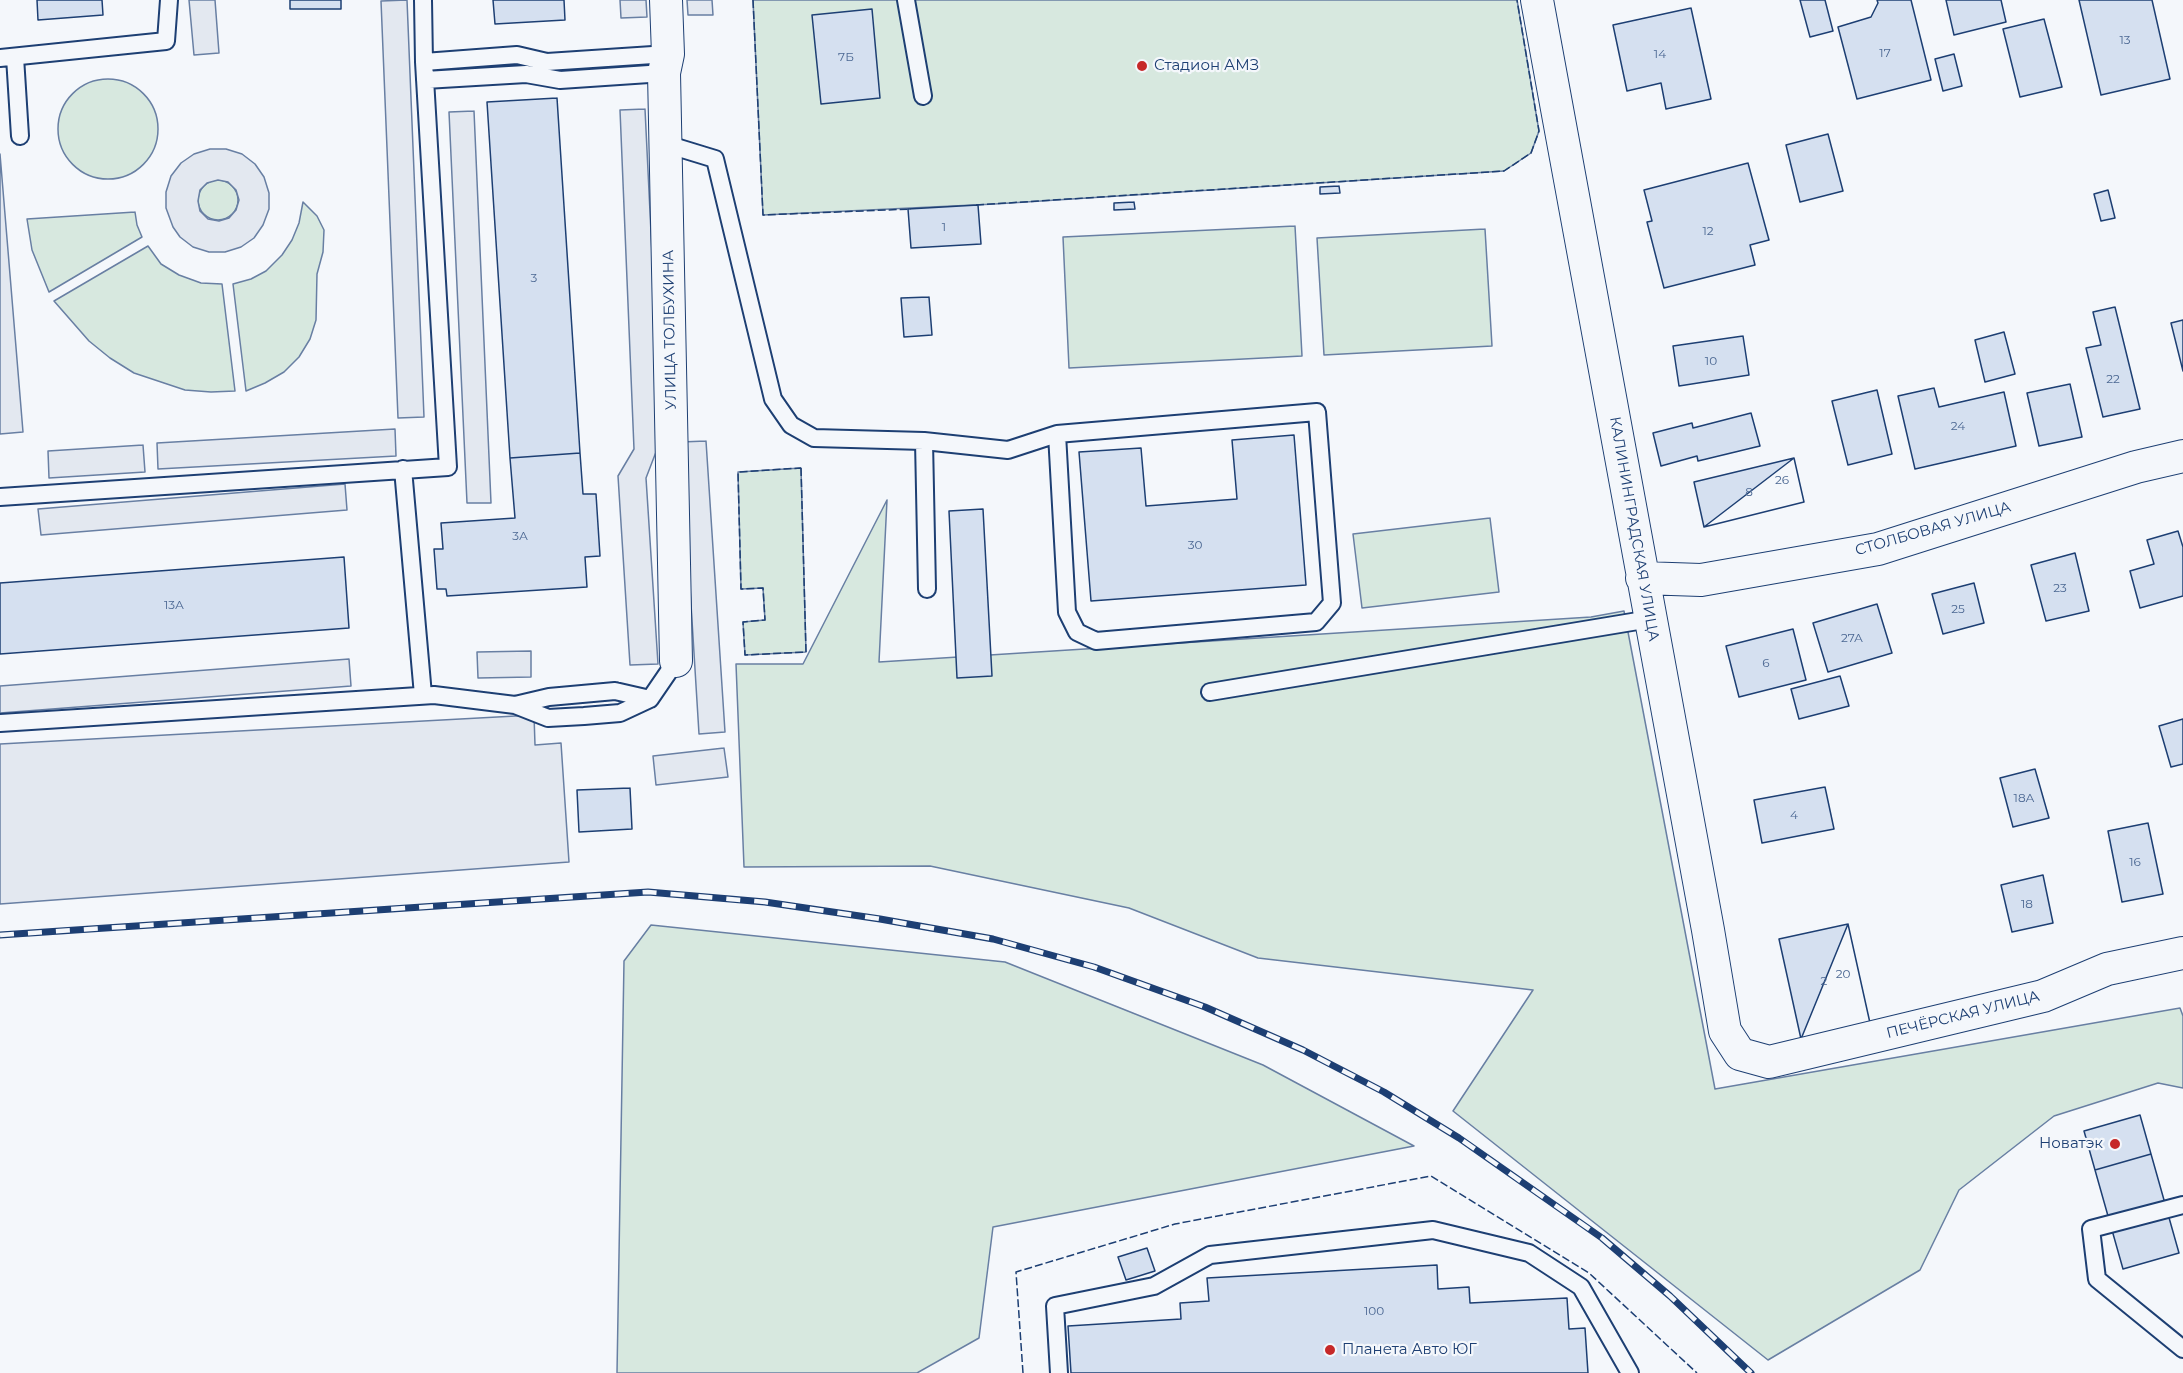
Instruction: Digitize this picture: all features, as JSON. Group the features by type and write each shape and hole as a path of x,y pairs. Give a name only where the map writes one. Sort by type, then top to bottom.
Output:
{"street":[{"name":"УЛИЦА ТОЛБУХИНА","path":"666,0 666,144 676,661"},
{"name":"КАЛИНИНГРАДСКАЯ УЛИЦА","path":"1537,0 1725,1031 1740,1054"},
{"name":"СТОЛБОВАЯ УЛИЦА","path":"1642,578 1701,580 1878,549 2136,467 2183,456"},
{"name":"ПЕЧЁРСКАЯ УЛИЦА","path":"1740,1054 1768,1062 2043,996 2107,969 2183,953"}],"lane":[{"path":"20,136 8,57 166,41 169,0"},
{"path":"0,497 448,467 424,62 423,0"},
{"path":"906,0 923,96"},
{"path":"424,62 518,55 547,62 666,64"},
{"path":"425,80 526,74 560,80 666,64"},
{"path":"666,144 715,159 773,399 791,425 814,438 924,441 1008,450 1057,434 1317,412 1332,603 1316,622 1096,641 1077,632 1067,612 1057,434"},
{"path":"924,441 927,589"},
{"path":"403,469 423,695"},
{"path":"1210,692 1650,619"},
{"path":"0,723 423,695 516,705 549,697 615,691 650,699 676,661"},
{"path":"2183,1205 2091,1229 2097,1280 2183,1349"},
{"path":"1059,1373 1055,1306 1154,1287 1210,1255 1433,1230 1528,1253 1581,1287 1630,1373"}],"shaded area":[{"path":"189,0 215,0 219,53 194,55"},
{"path":"407,0 424,417 398,418 381,1"},
{"path":"620,0 646,0 647,17 621,18"},
{"path":"687,0 712,0 713,15 688,15"},
{"name":"Стадион АМЗ","path":"753,0 1517,0 1539,131 1531,153 1504,171 995,204 763,215"},
{"path":"108,79 127,83 143,94 154,110 158,129 154,148 143,164 127,175 108,179 89,175 73,164 62,148 58,129 62,110 73,94 89,83"},
{"path":"645,109 661,439 646,478 658,664 630,665 618,476 634,449 620,110"},
{"path":"474,111 491,503 467,503 449,112"},
{"path":"210,149 226,149 242,154 255,164 264,177 269,193 269,209 263,225 254,238 241,247 225,252 209,252 193,247 180,237 173,227 166,208 166,192 171,176 181,163 194,154","holes":["218,180 228,182 236,190 239,200 236,210 229,218 219,221 208,219 200,211 198,201 200,190 207,183"]},
{"path":"0,154 23,432 0,434"},
{"path":"218,180 226,181 232,186 237,192 237,208 232,214 226,219 218,220 210,219 204,214 199,208 198,200 199,192 204,186 210,181"},
{"path":"303,202 317,216 324,230 323,252 317,274 316,320 310,339 299,357 284,372 246,391 233,284 251,279 266,271 282,255 299,223"},
{"path":"135,212 142,237 49,292 32,250 27,219"},
{"path":"1295,226 1302,356 1069,368 1063,237"},
{"path":"1485,229 1492,346 1324,355 1317,238"},
{"path":"148,246 161,264 179,275 201,283 222,284 235,391 185,390 134,373 89,341 54,301"},
{"path":"395,429 396,456 158,469 157,443"},
{"path":"706,441 725,732 699,734 681,442"},
{"path":"143,445 145,472 49,478 48,451"},
{"path":"801,468 806,652 745,655 743,622 765,620 763,588 741,589 738,472"},
{"path":"345,484 347,510 41,535 38,509"},
{"path":"887,500 879,662 1591,617 1624,611 1715,1089 2180,1008 2183,1016 2183,1088 2158,1083 2054,1116 1959,1190 1920,1270 1768,1360 1453,1111 1533,990 1258,958 1129,908 930,866 744,867 736,664 803,664"},
{"path":"1490,518 1499,592 1362,608 1353,534"},
{"path":"531,651 531,677 478,678 477,652"},
{"path":"349,659 351,686 0,713 0,686"},
{"path":"534,715 535,745 561,743 569,862 0,904 0,744"},
{"path":"724,748 728,777 656,785 653,756"},
{"path":"651,925 1005,962 1263,1065 1414,1146 993,1227 979,1338 917,1373 617,1373 624,961"}],"building":[{"path":"37,0 102,0 103,15 38,20"},
{"path":"290,0 341,0 341,9 290,9"},
{"path":"493,0 564,0 565,20 495,24"},
{"path":"1800,0 1825,0 1833,31 1810,37"},
{"path":"1877,0 1911,0 1931,80 1857,99 1838,27 1871,17 1878,3"},
{"path":"1946,0 2001,0 2006,22 1954,35"},
{"path":"2079,0 2152,0 2170,79 2101,95"},
{"path":"1691,8 1711,99 1666,109 1661,83 1627,91 1613,25"},
{"path":"872,9 880,98 821,104 812,15"},
{"path":"2044,19 2062,87 2020,97 2003,29"},
{"path":"1954,54 1962,86 1943,91 1935,59"},
{"path":"557,98 580,453 510,458 487,102"},
{"path":"1828,134 1843,191 1800,202 1786,145"},
{"path":"1748,163 1769,240 1750,245 1755,265 1664,288 1647,222 1652,221 1644,190"},
{"path":"1339,186 1340,193 1320,194 1320,187"},
{"path":"2108,190 2115,218 2101,221 2094,194"},
{"path":"1134,202 1135,209 1114,210 1114,203"},
{"path":"978,205 981,244 911,248 908,209"},
{"path":"929,297 932,335 904,337 901,298"},
{"path":"2115,307 2140,409 2103,417 2086,348 2101,345 2093,312"},
{"path":"2183,320 2183,371 2171,323"},
{"path":"2004,332 2015,374 1985,382 1975,340"},
{"path":"1743,336 1749,375 1679,386 1673,346"},
{"path":"2070,384 2082,437 2039,446 2027,393"},
{"path":"1934,388 1939,407 2004,392 2016,446 1915,469 1898,396"},
{"path":"1877,390 1892,454 1848,465 1832,401"},
{"path":"1751,413 1760,446 1698,461 1697,456 1661,466 1653,433 1692,423 1693,428"},
{"path":"1294,435 1306,585 1091,601 1079,452 1141,448 1146,506 1237,499 1232,440"},
{"path":"580,453 583,494 596,494 600,556 585,557 587,587 447,596 446,589 437,589 434,549 443,549 441,523 515,518 510,458"},
{"path":"1794,458 1804,502 1704,527 1694,482"},
{"path":"1794,458 1804,502 1704,527"},
{"path":"983,509 992,676 957,678 949,511"},
{"path":"2178,531 2183,547 2183,596 2140,608 2130,571 2154,564 2147,540"},
{"path":"2075,553 2089,611 2046,621 2031,565"},
{"path":"344,557 349,628 0,654 0,583"},
{"path":"1974,583 1984,623 1943,634 1932,594"},
{"path":"1877,604 1892,653 1828,672 1813,623"},
{"path":"1793,629 1806,680 1739,697 1726,646"},
{"path":"1840,676 1849,706 1799,719 1791,689"},
{"path":"2183,719 2183,764 2171,767 2159,726"},
{"path":"2035,769 2049,818 2013,827 2000,778"},
{"path":"1825,787 1834,829 1762,843 1754,800"},
{"path":"630,788 632,829 579,832 577,790"},
{"path":"2148,823 2163,894 2122,902 2108,831"},
{"path":"2043,875 2053,923 2012,932 2001,885"},
{"path":"1848,924 1870,1023 1801,1039 1779,939"},
{"path":"1848,924 1870,1023 1801,1039"},
{"path":"2140,1115 2151,1154 2095,1170 2084,1131"},
{"path":"2151,1154 2179,1253 2123,1269 2095,1170"},
{"path":"1147,1248 1155,1271 1126,1280 1118,1257"},
{"path":"1437,1265 1438,1289 1469,1287 1470,1303 1567,1298 1569,1329 1585,1328 1588,1373 1071,1373 1068,1326 1181,1319 1180,1303 1209,1301 1207,1278"}],"railway":[{"path":"0,935 648,892 765,902 993,939 1094,967 1205,1007 1303,1050 1384,1092 1459,1138 1602,1238 1670,1296 1751,1373"}],"fence":[{"path":"753,0 763,215 911,209"},
{"path":"976,205 1504,171 1531,153 1539,131 1517,0"},
{"path":"801,468 806,652 745,655 743,622 765,620 763,588 741,589 738,472 801,468"},
{"path":"1023,1373 1016,1272 1175,1224 1431,1176 1589,1273 1697,1373"}],"place":[{"name":"Стадион АМЗ","path":"1142,66"},
{"name":"Новатэк","path":"2115,1144"},
{"name":"Планета Авто ЮГ","path":"1330,1350"}]}
